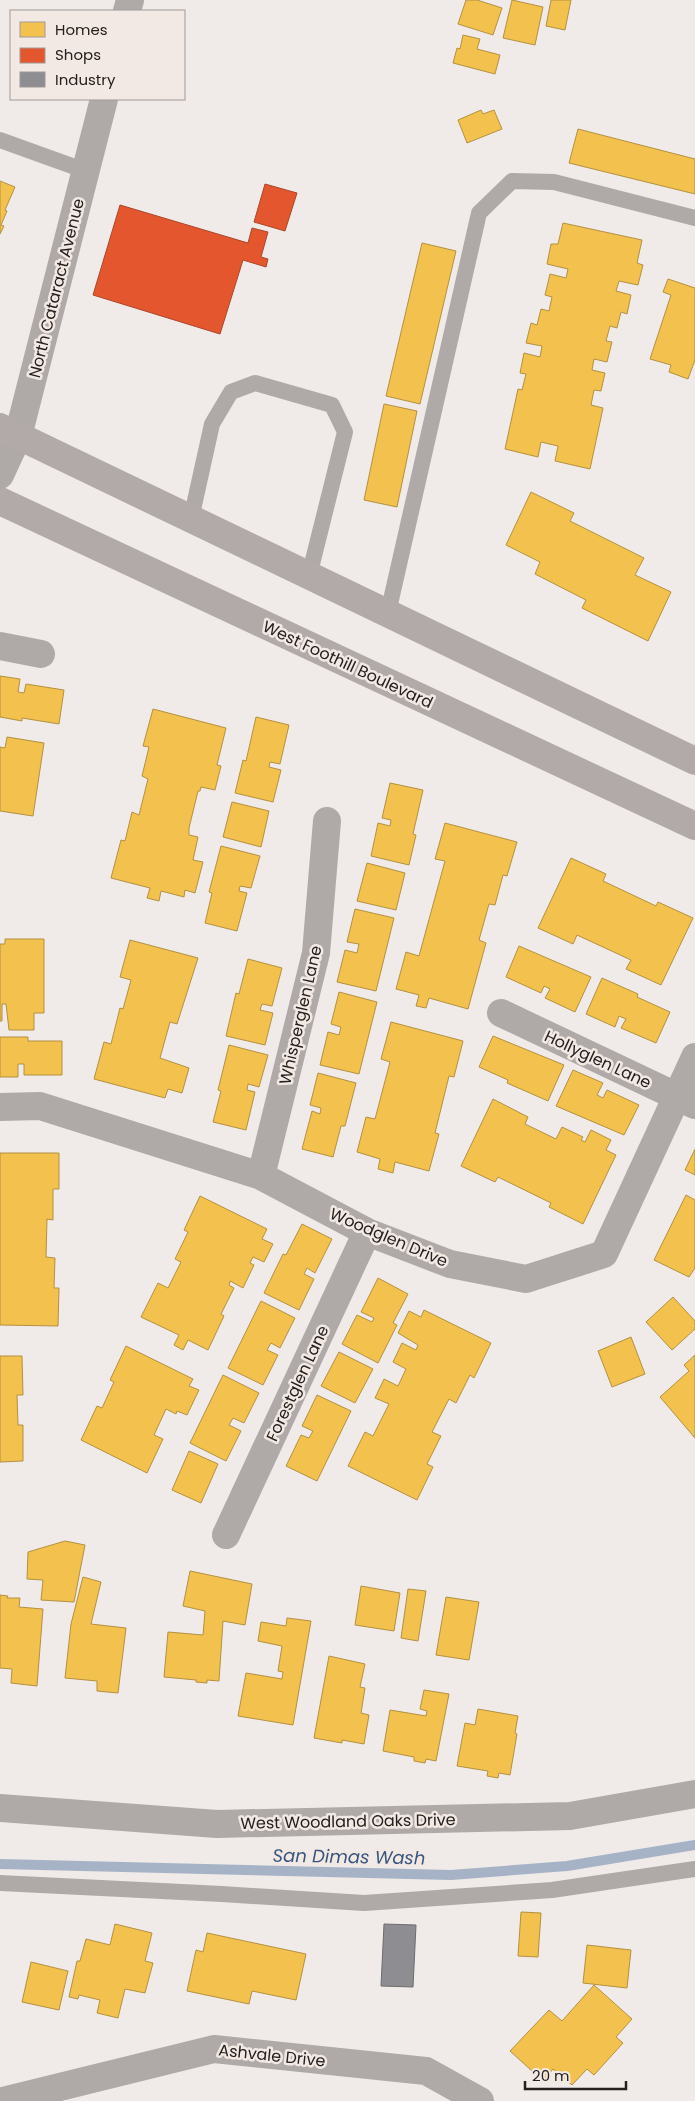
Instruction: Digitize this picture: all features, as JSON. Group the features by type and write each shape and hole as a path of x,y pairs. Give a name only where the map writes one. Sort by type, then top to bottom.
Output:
{"main road":[{"path":"9,431 695,761"},
{"name":"West Foothill Boulevard","path":"0,501 695,826"}],"street":[{"name":"North Cataract Avenue","path":"0,475 9,431 86,171 104,100"},
{"path":"0,646 42,654"},
{"name":"Whisperglen Lane","path":"261,1176 316,953 326,821"},
{"name":"Hollyglen Lane","path":"501,1013 686,1101"},
{"name":"Woodglen Drive","path":"0,1106 40,1106 261,1176 368,1232 450,1264 526,1278 604,1254 686,1101 695,1057"},
{"name":"Forestglen Lane","path":"226,1535 368,1232"},
{"name":"West Woodland Oaks Drive","path":"0,1808 217,1824 570,1816 695,1794"},
{"name":"Ashvale Drive","path":"3,2101 214,2049 426,2071 480,2101"}],"lane":[{"path":"0,140 86,171"},
{"path":"388,613 480,213 512,181 554,182 695,218"},
{"path":"191,519 212,424 231,392 255,383 332,405 345,432 309,576"},
{"path":"0,1883 364,1903 552,1890 695,1869"}],"building: Homes":[{"path":"466,0 477,0 502,8 493,35 458,24"},
{"path":"512,0 543,7 535,45 503,38"},
{"path":"551,0 571,0 565,30 546,26"},
{"path":"463,35 480,39 477,49 500,55 495,74 453,63 457,48 460,49"},
{"path":"481,110 483,114 494,110 502,129 467,143 458,120"},
{"path":"578,129 695,159 695,194 569,163"},
{"path":"0,181 15,187 5,210 7,211 1,225 4,226 0,234"},
{"path":"563,223 642,240 637,263 643,265 638,285 619,281 616,291 631,295 627,314 621,312 617,328 610,326 606,341 612,342 607,362 594,359 592,370 605,373 601,391 594,390 591,405 603,408 590,469 555,461 558,446 541,442 538,457 505,449 518,389 522,390 526,374 520,373 524,353 540,357 542,346 526,343 531,323 537,325 541,309 549,311 552,297 545,295 550,274 566,278 568,269 547,264 551,244 558,244"},
{"path":"422,243 456,251 420,404 386,396"},
{"path":"668,279 695,288 695,360 688,379 669,372 671,365 650,359 671,295 663,292"},
{"path":"384,404 417,411 397,507 364,500"},
{"path":"531,492 574,513 570,521 644,558 635,575 671,592 648,641 582,608 586,600 535,574 540,562 506,545"},
{"path":"0,676 20,679 18,692 24,693 26,684 64,690 59,724 22,718 22,721 0,717"},
{"path":"153,709 226,728 217,765 221,766 215,790 201,787 200,791 198,791 189,828 189,835 198,837 193,860 203,862 195,893 185,890 184,897 161,891 159,901 147,898 150,888 111,878 121,840 125,841 132,812 139,815 148,779 142,776 149,747 143,746"},
{"path":"256,717 289,725 280,764 270,762 269,767 281,770 273,802 235,793 243,760 246,761"},
{"path":"7,737 44,743 33,816 0,811 0,747 5,748"},
{"path":"390,783 423,790 413,834 416,835 409,865 371,856 378,823 390,826 391,820 382,818"},
{"path":"232,802 269,811 261,847 223,837"},
{"path":"445,823 517,842 507,876 503,875 495,905 489,904 479,940 486,943 468,1009 429,998 426,1008 416,1006 419,995 396,989 406,952 419,956 445,861 435,859"},
{"path":"221,846 260,856 251,888 240,886 239,891 247,893 237,931 205,923 212,893 209,892"},
{"path":"571,858 606,874 603,881 656,906 658,902 693,918 661,985 626,969 631,960 577,935 573,944 538,928"},
{"path":"367,863 405,873 396,910 357,901"},
{"path":"355,909 394,918 376,991 337,982 345,950 357,953 359,944 347,942"},
{"path":"5,939 44,939 44,1013 34,1013 34,1030 9,1030 6,1004 2,1004 2,1021 0,1021 0,944 5,944"},
{"path":"130,940 198,958 177,1024 170,1022 160,1058 189,1068 182,1093 168,1089 165,1098 94,1079 104,1042 111,1044 120,1008 123,1009 131,980 120,977"},
{"path":"519,946 591,977 575,1012 545,998 550,989 544,986 541,993 506,977"},
{"path":"248,959 282,968 272,1006 262,1004 260,1010 273,1013 265,1045 226,1036 236,993 239,994"},
{"path":"602,978 638,994 637,997 670,1012 656,1043 621,1028 626,1019 619,1016 615,1027 586,1014"},
{"path":"339,992 377,1002 359,1074 320,1065 328,1032 339,1035 341,1027 331,1024"},
{"path":"391,1022 463,1041 454,1077 449,1076 435,1133 439,1134 429,1171 395,1162 393,1173 378,1169 380,1159 357,1152 366,1117 375,1119 390,1062 381,1059"},
{"path":"493,1036 564,1065 548,1101 507,1083 508,1080 479,1067"},
{"path":"0,1037 28,1037 28,1041 62,1041 62,1075 24,1075 24,1064 18,1064 18,1077 0,1077"},
{"path":"229,1045 268,1055 259,1087 248,1084 247,1090 255,1092 246,1130 213,1122 221,1091 218,1090"},
{"path":"573,1070 603,1083 597,1095 603,1098 607,1090 639,1105 624,1135 556,1106"},
{"path":"318,1073 356,1083 345,1126 341,1126 333,1157 302,1149 312,1111 320,1114 321,1108 310,1105"},
{"path":"493,1099 528,1117 525,1124 556,1139 562,1127 583,1137 581,1140 585,1142 591,1130 611,1140 606,1150 616,1155 583,1224 549,1207 551,1203 498,1177 495,1182 461,1166"},
{"path":"695,1149 695,1175 685,1170"},
{"path":"0,1153 59,1153 59,1189 53,1189 53,1220 47,1219 46,1257 55,1258 54,1288 59,1288 58,1326 0,1325"},
{"path":"686,1195 695,1200 695,1268 689,1277 654,1260"},
{"path":"200,1196 267,1229 262,1239 273,1244 264,1262 253,1257 250,1263 254,1265 243,1288 230,1281 229,1285 234,1288 221,1314 224,1316 208,1350 188,1340 183,1350 174,1345 179,1335 141,1317 158,1283 168,1288 181,1262 175,1259 188,1232 184,1230"},
{"path":"302,1224 332,1239 315,1273 307,1268 304,1274 314,1279 299,1310 264,1293 283,1254 286,1255"},
{"path":"378,1278 408,1294 393,1323 397,1325 378,1363 342,1344 357,1315 372,1322 374,1318 361,1312"},
{"path":"673,1297 695,1321 695,1329 672,1350 646,1322"},
{"path":"261,1301 295,1318 280,1348 271,1343 267,1350 278,1355 263,1385 228,1368"},
{"path":"424,1310 491,1343 474,1378 470,1375 456,1403 449,1399 432,1432 441,1436 427,1464 433,1467 417,1500 348,1466 365,1432 373,1436 389,1404 375,1398 384,1379 398,1386 406,1369 393,1362 402,1343 416,1350 418,1345 398,1333 409,1311 421,1317"},
{"path":"631,1337 645,1374 612,1387 598,1351"},
{"path":"126,1346 193,1379 189,1386 199,1390 187,1415 177,1411 176,1414 166,1409 154,1435 163,1439 147,1473 81,1440 97,1406 102,1408 114,1382 110,1380"},
{"path":"339,1352 373,1369 355,1403 321,1386"},
{"path":"695,1355 695,1438 660,1397 689,1371 684,1365"},
{"path":"0,1356 22,1356 23,1395 17,1395 18,1425 23,1425 23,1461 0,1462"},
{"path":"223,1375 259,1393 244,1423 233,1418 229,1425 241,1431 226,1461 190,1443"},
{"path":"317,1395 351,1411 317,1481 286,1466 301,1435 309,1438 313,1431 302,1426"},
{"path":"189,1451 218,1464 201,1503 172,1490"},
{"path":"65,1541 85,1545 74,1602 41,1600 43,1580 27,1579 28,1552"},
{"path":"190,1571 252,1584 245,1625 223,1621 219,1681 207,1680 207,1683 164,1677 168,1632 203,1635 205,1611 183,1606"},
{"path":"83,1577 101,1582 91,1624 126,1628 118,1693 97,1691 97,1681 65,1678 71,1624"},
{"path":"361,1586 400,1593 394,1631 355,1625"},
{"path":"408,1589 426,1591 418,1641 401,1638"},
{"path":"0,1595 8,1596 7,1598 20,1598 19,1607 43,1609 37,1686 11,1683 12,1669 0,1668"},
{"path":"446,1597 479,1602 469,1660 436,1655"},
{"path":"287,1618 311,1621 293,1725 238,1716 246,1673 282,1679 283,1672 278,1671 282,1646 258,1641 261,1622 286,1626"},
{"path":"329,1656 365,1664 360,1687 365,1688 361,1713 369,1715 364,1744 342,1740 342,1743 314,1738"},
{"path":"424,1690 449,1694 436,1761 426,1759 425,1763 414,1761 414,1757 383,1751 390,1710 426,1716 427,1711 420,1709"},
{"path":"478,1709 518,1716 510,1775 499,1773 498,1778 487,1776 488,1771 457,1766 465,1723 475,1725"},
{"path":"521,1912 541,1913 538,1957 518,1956"},
{"path":"115,1924 152,1933 145,1961 153,1963 145,1993 125,1989 118,2018 97,2013 100,2000 79,1995 78,1999 69,1997 77,1961 80,1961 86,1939 110,1945"},
{"path":"207,1933 306,1954 296,2000 252,1991 249,2004 187,1991 196,1950 203,1952"},
{"path":"587,1945 631,1950 627,1988 583,1983"},
{"path":"31,1962 68,1971 59,2010 22,2002"},
{"path":"594,1985 632,2019 616,2037 623,2043 594,2075 587,2069 572,2085 553,2069 543,2081 510,2051 549,2010 562,2021"}],"building: Shops":[{"path":"265,184 297,193 285,231 254,222"},
{"path":"120,205 248,243 252,228 268,232 261,257 268,259 266,267 243,260 220,334 93,295"}],"building: Industry":[{"path":"384,1924 416,1925 413,1987 381,1986"}],"waterway":[{"name":"San Dimas Wash","path":"0,1864 451,1875 567,1866 695,1845"}]}
